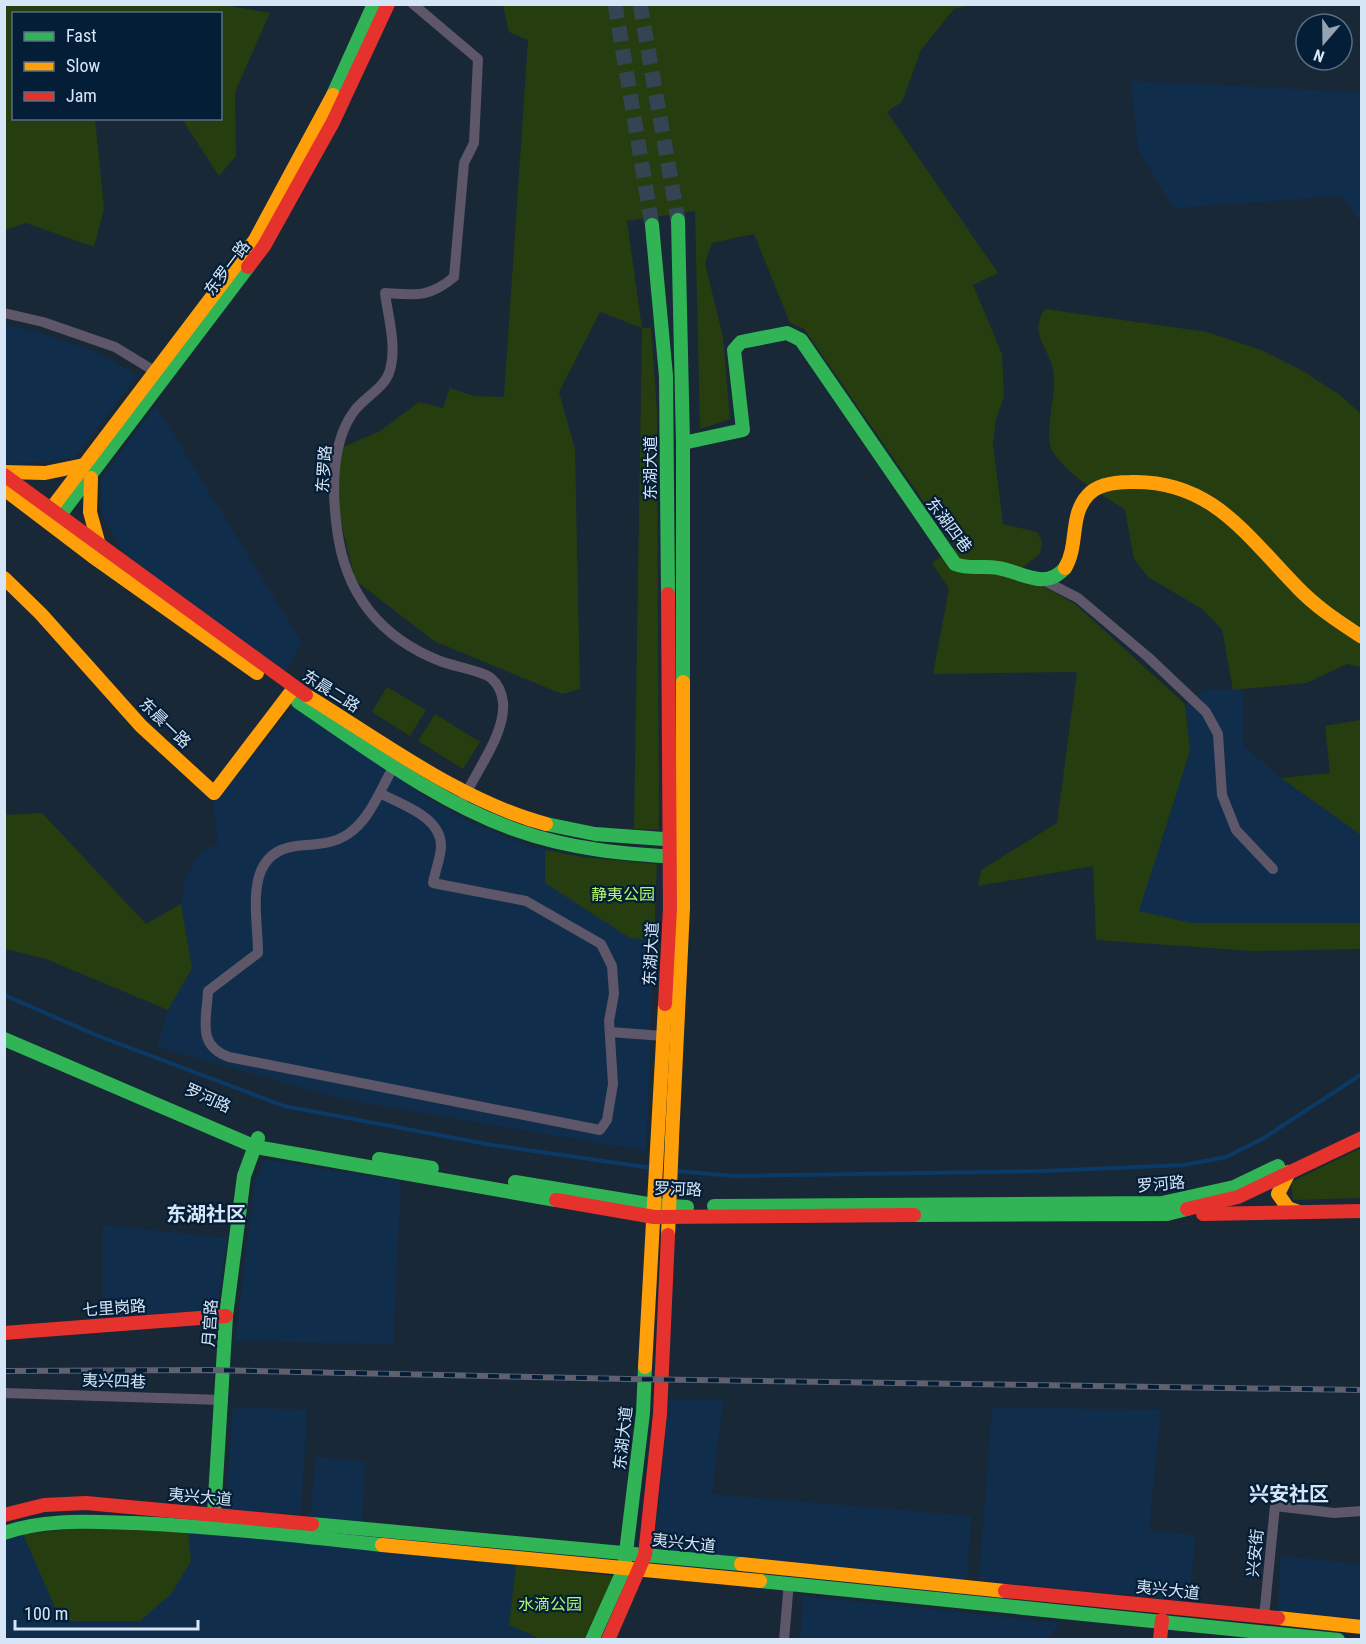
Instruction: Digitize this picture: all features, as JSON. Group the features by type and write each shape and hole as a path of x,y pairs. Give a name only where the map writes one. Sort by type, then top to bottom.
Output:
{"main road":[{"name":"东罗一路","path":"88,469 156,372 255,240 293,175 323,117 374,4"},
{"name":"东罗一路","path":"51,517 264,246 333,122 388,4"},
{"name":"东湖大道","path":"592,1640 624,1569 643,1413 663,1036 676,857 682,443 678,220"},
{"name":"东湖大道","path":"652,225 665,346 676,840"},
{"name":"东湖四巷","path":"682,443 743,430 734,350 741,342 787,333 801,340 955,564 974,570 996,567 1042,580"},
{"path":"4,473 33,476 88,469 90,520 99,545"},
{"name":"东晨二路","path":"4,473 51,517 292,692 464,799 500,824 540,837 624,853 676,857"},
{"path":"1042,580 1056,576 1064,568 1072,550 1079,506 1092,490 1102,485 1122,483 1158,485 1197,496 1221,509 1250,535 1298,588 1339,622 1362,637"},
{"name":"东晨二路","path":"4,489 99,545 292,692"},
{"name":"东晨一路","path":"4,578 41,614 141,726 214,793 292,692"},
{"name":"东晨二路","path":"464,799 568,831 626,839 676,840"},
{"name":"东湖大道","path":"608,1640 645,1555 660,1414 683,943 676,857"},
{"name":"罗河路","path":"4,1029 257,1142"},
{"name":"罗河路","path":"4,1039 257,1142 654,1211 1167,1214 1362,1211"},
{"name":"罗河路","path":"669,1212 1162,1203 1234,1187 1362,1126"},
{"name":"罗河路","path":"1167,1214 1238,1197 1362,1137"},
{"name":"月宫路","path":"214,1514 223,1400 226,1316 244,1176 257,1142"},
{"path":"1289,1172 1278,1194 1288,1208 1299,1212"},
{"name":"七里岗路","path":"4,1333 226,1316"},
{"name":"夷兴大道","path":"4,1515 22,1508 56,1503 214,1514 1362,1627"},
{"name":"夷兴大道","path":"4,1533 18,1528 74,1521 199,1526 1161,1620 1242,1634 1338,1640"},
{"path":"1161,1620 1161,1640"}],"street":[{"name":"东罗路","path":"413,4 478,59 474,143 464,163 454,277 440,289 421,296 385,293 393,351 390,370 384,383 356,409 344,426 337,455 337,529 350,584 372,616 401,640 438,661 490,677 501,690 503,705 492,748 464,799"},
{"path":"4,313 43,322 115,347 156,372"},
{"path":"1042,580 1078,598 1148,657 1206,712 1218,734 1222,795 1236,830 1273,869"},
{"path":"380,793 431,821 439,833 441,846 433,883 526,901 601,944 612,966 614,994 609,1021 613,1084 608,1120 600,1130 240,1059 218,1053 212,1048 206,1030 208,991 258,953 257,884 263,863 280,850 325,844 346,836 359,826 398,760"},
{"path":"610,1032 663,1036"},
{"name":"夷兴四巷","path":"4,1393 223,1400"},
{"name":"兴安街","path":"1264,1617 1275,1506 1334,1512 1362,1511"},
{"path":"784,1640 789,1582"}],"shaded area":[{"path":"1131,81 1361,92 1361,219 1358,219 1341,196 1173,208 1138,149"},
{"path":"5,324 40,333 100,354 137,376 73,459 9,464 5,461"},
{"path":"156,406 302,643 284,675 126,558 102,515 102,478"},
{"path":"1203,690 1243,690 1243,745 1281,778 1361,835 1361,923 1192,923 1138,911 1190,751 1185,704"},
{"path":"293,708 385,766 420,794 469,822 531,847 583,857 657,864 646,1151 342,1099 157,1047 168,1010 192,968 181,904 186,877 200,852 218,844 213,803"},
{"path":"265,1160 401,1181 393,1344 235,1341 255,1180"},
{"path":"103,1225 227,1238 217,1310 103,1318"},
{"path":"669,1399 723,1400 712,1494 971,1516 967,1581 654,1551"},
{"path":"233,1407 307,1410 301,1515 226,1509"},
{"path":"992,1407 1161,1410 1149,1530 1195,1535 1190,1601 979,1580"},
{"path":"316,1457 365,1462 362,1523 310,1518"},
{"path":"188,1531 516,1565 509,1625 541,1639 5,1640 5,1541 23,1534"},
{"path":"1281,1556 1361,1564 1361,1618 1278,1611"},
{"path":"803,1596 1060,1623 1047,1639 800,1639"}],"green space":[{"path":"219,4 270,13 235,92 236,156 219,176 183,120 222,120 222,12 12,12 12,120 95,120 104,209 94,247 26,223 5,230 5,5"},
{"path":"503,5 970,5 954,9 921,50 902,102 887,112 998,273 973,285 1002,354 1004,397 996,419 993,444 1003,524 1037,532 1042,542 1040,554 1022,568 1041,585 1075,604 1185,704 1190,751 1139,911 1192,923 1361,923 1361,949 1254,951 1096,940 1093,866 978,886 981,870 1057,823 1077,672 933,674 949,589 932,563 955,547 804,329 790,323 754,234 712,243 705,263 723,337 730,419 700,429 695,211 627,221 642,328 600,312 559,392 575,449 580,689 562,694 434,641 355,580 325,455 380,431 419,402 443,408 450,388 474,396 504,397 528,40 509,32"},
{"path":"1045,309 1207,332 1261,350 1301,370 1340,395 1361,414 1361,667 1347,664 1306,683 1233,690 1222,629 1202,609 1148,577 1134,559 1125,510 1068,470 1053,452 1050,444 1049,424 1054,390 1053,370 1039,333 1040,318"},
{"path":"642,328 651,328 657,410 659,830 634,829"},
{"path":"387,687 426,710 410,736 372,712"},
{"path":"435,714 480,742 463,769 418,741"},
{"path":"1362,721 1361,835 1281,778 1330,773 1325,726"},
{"path":"42,813 146,924 181,904 192,968 168,1010 46,959 5,949 5,815"},
{"name":"静夷公园","path":"545,850 583,857 657,864 654,940 630,938 545,883"},
{"path":"1361,1148 1361,1198 1293,1200 1291,1182"},
{"path":"82,1528 188,1531 191,1561 171,1594 140,1621 61,1621 23,1534"},
{"name":"水滴公园","path":"516,1565 614,1576 584,1639 541,1639 509,1625"}],"waterway":[{"path":"4,995 96,1035 284,1106 492,1145 652,1168"},
{"path":"675,1171 735,1176 1044,1171 1184,1165 1226,1157 1262,1139 1362,1074"}],"tunnel":[{"path":"615,4 652,225"},
{"path":"640,4 678,220"}],"railway":[{"path":"4,1371 212,1370 1362,1390"}],"traffic: fast":[{"path":"333,95 374,4"},
{"path":"678,220 683,443 683,682"},
{"path":"652,225 666,376 668,594"},
{"path":"54,523 248,267"},
{"path":"683,443 743,430 734,350 741,342 787,333 801,340 955,564 966,567 998,568 1041,579 1057,575 1065,568"},
{"path":"298,702 404,774 460,806 489,819 538,837 577,846 677,857"},
{"path":"546,824 595,834 677,840"},
{"path":"4,1039 256,1147 556,1200"},
{"path":"214,1514 226,1316 244,1176 258,1138"},
{"path":"379,1159 432,1168"},
{"path":"714,1206 1162,1203 1234,1187 1278,1166"},
{"path":"515,1182 654,1205 687,1207"},
{"path":"914,1215 1167,1214 1187,1209"},
{"path":"592,1640 624,1569 643,1413 645,1367"},
{"path":"4,1533 53,1523 136,1523 228,1529 382,1545"},
{"path":"312,1524 741,1564"},
{"path":"760,1581 1338,1640"}],"traffic: slow":[{"path":"45,517 255,240 333,95"},
{"path":"4,472 45,473 84,465"},
{"path":"91,478 90,512 99,545"},
{"path":"1065,568 1072,550 1078,512 1092,491 1119,482 1158,484 1183,490 1205,500 1225,514 1312,601 1362,637"},
{"path":"4,489 92,556 257,673"},
{"path":"4,578 41,614 141,726 214,793 294,688"},
{"path":"672,1139 683,908 683,682"},
{"path":"306,695 452,785 514,814 546,824"},
{"path":"645,1367 665,1004"},
{"path":"668,1235 672,1140"},
{"path":"1289,1172 1278,1194 1288,1208 1299,1212"},
{"path":"382,1545 760,1581"},
{"path":"741,1564 1005,1591"},
{"path":"1278,1618 1362,1627"}],"traffic: jam":[{"path":"248,267 264,246 333,122 388,4"},
{"path":"4,475 306,695"},
{"path":"665,1004 670,908 668,594"},
{"path":"1187,1209 1238,1197 1362,1138"},
{"path":"556,1200 654,1217 914,1215"},
{"path":"1203,1214 1362,1211"},
{"path":"608,1640 645,1555 660,1414 668,1235"},
{"path":"4,1333 226,1316"},
{"path":"4,1515 44,1505 86,1503 312,1524"},
{"path":"1005,1591 1278,1618"},
{"path":"1160,1640 1162,1620"}],"district":[{"name":"东湖社区","path":"206,1214"},
{"name":"兴安社区","path":"1289,1494"}]}
